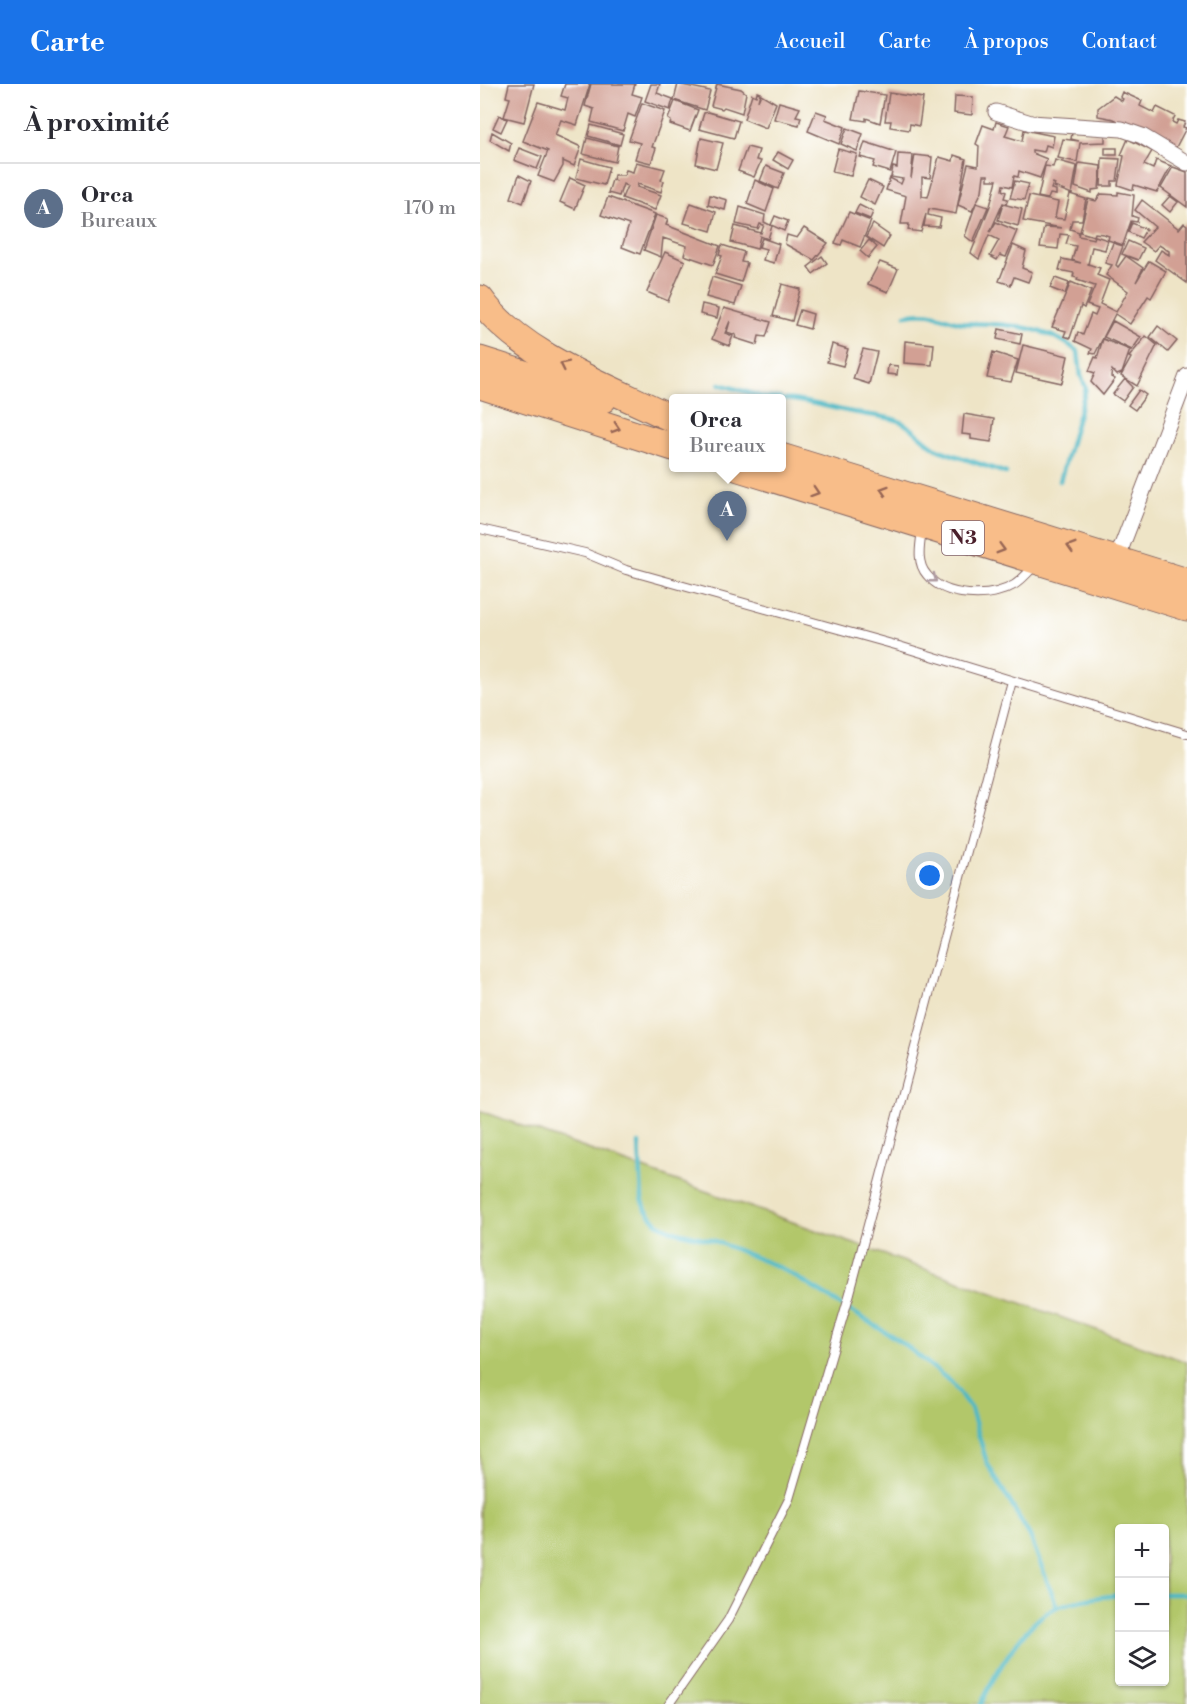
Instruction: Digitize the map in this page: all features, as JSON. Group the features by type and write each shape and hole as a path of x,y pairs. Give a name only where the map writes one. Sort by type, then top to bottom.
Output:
{"highway":[{"path":"480,299 492,316 516,338 669,418"},
{"path":"480,360 669,419"},
{"path":"480,385 669,446"},
{"path":"480,396 542,405"},
{"name":"N3","path":"786,459 1187,582"},
{"name":"N3","path":"752,472 1187,607"}],"street":[{"path":"996,112 1031,123 1122,129 1142,136 1187,163"},
{"path":"1116,561 1187,376"}],"lane":[{"path":"923,526 918,552 926,575 949,590 986,595 1014,585 1041,561"},
{"path":"480,529 585,553 626,570 899,646 1187,734"},
{"path":"669,1704 728,1620 789,1499 850,1293 1012,681"}],"green space":[{"path":"480,1111 1187,1362 1187,1704 480,1704"}],"building":[{"path":"509,84 534,84 524,122 504,117 510,98 506,97"},
{"path":"565,84 590,84 577,125 561,120 555,135 581,147 574,166 563,161 563,166 554,182 538,176 548,151 523,141 538,102 565,110 568,98 561,96"},
{"path":"591,84 635,84 632,94 642,97 635,117 628,114 623,131 591,122 594,109 585,106"},
{"path":"651,84 660,84 657,93 673,99 670,110 645,101"},
{"path":"678,84 710,91 705,110 674,100"},
{"path":"717,84 741,89 746,93 742,113 724,107 722,109 711,106"},
{"path":"859,91 885,95 880,123 866,118 866,121 853,119"},
{"path":"757,92 760,93 758,101 761,94 776,103 766,128 744,119 752,94 756,96"},
{"path":"1122,92 1142,101 1140,106 1154,113 1157,107 1175,116 1172,122 1176,124 1178,120 1185,122 1183,127 1186,128 1174,151 1114,119 1098,116 1098,108 1114,96 1122,101 1120,97"},
{"path":"889,93 923,98 919,126 910,124 909,130 890,127 891,121 885,121"},
{"path":"955,96 973,97 972,115 954,113"},
{"path":"675,101 698,110 690,131 670,124 671,121 668,119"},
{"path":"779,102 800,108 796,116 801,117 799,125 774,119"},
{"path":"642,103 665,111 652,147 656,148 651,163 635,159 640,143 629,140"},
{"path":"816,111 827,115 825,119 845,127 839,144 808,131"},
{"path":"708,112 739,121 734,138 699,129 704,113"},
{"path":"499,115 507,119 501,132 493,128"},
{"path":"996,122 1009,126 1005,136 1022,141 1024,130 1054,136 1052,147 1046,145 1044,152 1032,150 1032,153 1047,159 1040,178 1019,171 1018,177 1014,176 1012,187 1003,185 1002,190 1006,192 1004,198 1008,199 1006,204 1003,203 990,232 996,222 1017,231 1006,257 1000,255 997,260 990,256 999,240 989,235 979,259 971,253 990,206 997,180 988,180 988,175 984,175 982,191 972,211 958,205 968,164 978,166 979,146 976,144 983,125 994,129"},
{"path":"591,125 623,134 620,145 588,136"},
{"path":"847,128 863,134 857,151 841,144"},
{"path":"492,132 511,143 509,151 490,140"},
{"path":"1072,133 1105,134 1105,142 1080,143 1077,162 1058,158 1063,139 1079,141 1071,139"},
{"path":"587,138 618,146 615,162 583,154"},
{"path":"701,138 723,143 716,169 696,164"},
{"path":"1128,139 1152,151 1144,165 1153,169 1156,160 1171,166 1157,192 1134,185 1133,190 1118,185 1124,156 1121,155"},
{"path":"865,142 896,152 890,172 873,167 875,161 860,157"},
{"path":"747,147 759,150 756,160 761,161 754,177 738,171"},
{"path":"519,148 542,157 537,169 514,160"},
{"path":"1105,148 1117,148 1117,155 1105,155"},
{"path":"838,149 857,154 851,176 832,172"},
{"path":"778,152 793,160 788,169 773,160"},
{"path":"898,154 913,155 911,178 915,155 932,157 930,178 922,177 922,196 928,197 939,157 953,161 954,155 966,159 956,214 929,209 928,215 941,218 939,227 924,226 926,214 921,232 908,230 909,224 901,224 906,196 886,190 890,178 901,184 903,179 891,177 893,167 897,168"},
{"path":"1102,158 1120,159 1117,181 1112,181 1112,186 1101,186"},
{"path":"581,159 609,167 604,185 576,178"},
{"path":"1055,160 1077,166 1072,194 1054,187 1053,183 1051,189 1056,190 1056,195 1050,194 1048,199 1038,197 1045,166 1053,167"},
{"path":"636,162 665,169 661,180 664,181 661,192 638,184 637,187 661,195 655,210 622,198 627,186 623,184 619,196 608,193 612,180 617,181 613,180 614,175 624,175 626,170 633,172"},
{"path":"1079,163 1101,166 1099,189 1092,190 1092,193 1075,187"},
{"path":"766,166 784,173 778,189 760,181"},
{"path":"1173,167 1187,172 1187,207 1161,188"},
{"path":"519,175 531,181 523,203 511,198"},
{"path":"570,178 585,185 575,209 560,202"},
{"path":"755,180 774,189 766,212 747,204"},
{"path":"868,180 883,187 875,205 860,197"},
{"path":"1015,181 1029,184 1024,200 1010,198"},
{"path":"1118,192 1134,195 1132,216 1138,218 1137,222 1131,221 1123,245 1108,240 1109,236 1103,234 1095,233 1094,236 1080,232 1088,199 1096,201 1101,194 1118,195"},
{"path":"1070,194 1086,199 1082,220 1072,220 1070,229 1079,232 1078,236 1094,239 1095,236 1108,240 1105,250 1092,247 1088,264 1100,268 1097,275 1109,280 1100,304 1116,312 1128,291 1106,275 1112,265 1105,263 1113,243 1123,246 1116,265 1118,267 1126,256 1143,268 1136,282 1149,261 1166,271 1151,298 1148,296 1130,324 1115,314 1095,354 1090,353 1092,349 1075,341 1078,332 1083,335 1091,314 1095,316 1098,309 1087,305 1095,286 1077,280 1078,278 1073,277 1074,273 1059,270 1062,259 1081,263 1072,260 1076,246 1066,244 1069,235 1060,234 1058,249 1040,247 1044,227 1062,228 1023,221 1029,196 1058,202 1055,218 1064,219"},
{"path":"710,195 727,200 725,210 708,205"},
{"path":"1170,196 1178,202 1170,212 1162,205"},
{"path":"608,197 655,214 640,254 622,247 629,225 601,215"},
{"path":"1142,200 1179,229 1184,223 1187,225 1187,283 1155,260 1161,250 1169,255 1169,251 1159,245 1154,251 1141,242 1155,227 1135,210"},
{"path":"691,203 716,212 711,231 684,223"},
{"path":"976,203 988,207 973,242 965,236"},
{"path":"1003,204 1022,209 1018,226 998,220"},
{"path":"859,205 873,212 870,219 855,213"},
{"path":"740,207 765,215 764,222 772,226 768,239 760,236 757,249 731,242 735,226 761,233 764,225 760,224 758,229 736,224"},
{"path":"849,212 871,221 860,247 843,240 841,245 835,243"},
{"path":"656,215 668,219 666,225 720,246 713,265 684,255 687,246 663,238 661,257 644,250"},
{"path":"775,216 788,221 784,231 771,225"},
{"path":"1132,223 1146,229 1141,238 1128,232"},
{"path":"873,224 890,236 883,248 866,237"},
{"path":"804,228 828,243 814,260 785,244 787,235 797,238"},
{"path":"762,238 779,244 774,263 763,260 766,249 759,247"},
{"path":"869,240 877,247 868,258 860,251"},
{"path":"1128,241 1144,248 1138,260 1122,254"},
{"path":"722,245 744,252 741,262 747,263 741,282 715,274 722,256 719,255"},
{"path":"1013,245 1026,251 1022,268 1032,272 1028,282 1014,277 1011,285 999,281"},
{"path":"665,252 685,261 668,301 647,292"},
{"path":"822,256 827,263 813,274 808,267"},
{"path":"880,262 898,269 888,292 868,284"},
{"path":"712,277 741,286 735,305 706,297"},
{"path":"1055,278 1069,283 1065,294 1050,288"},
{"path":"1071,282 1091,291 1084,308 1081,306 1070,338 1064,336 1066,331 1052,327"},
{"path":"782,284 800,289 792,321 773,316"},
{"path":"702,304 719,308 717,318 700,314"},
{"path":"724,308 771,322 766,337 759,336 757,345 735,338 736,335 727,332 730,321 725,333 733,336 729,346 712,339"},
{"path":"800,310 813,314 810,329 795,325"},
{"path":"1113,321 1141,337 1132,350 1104,337"},
{"path":"1158,326 1177,341 1168,352 1150,337"},
{"path":"999,329 1022,334 1020,344 997,339"},
{"path":"1146,336 1157,345 1137,386 1121,376 1131,358 1129,357"},
{"path":"1103,339 1130,350 1122,373 1117,375 1112,370 1111,377 1115,379 1103,395 1091,382 1095,373 1089,371 1095,357 1097,358"},
{"path":"905,341 934,344 932,365 904,363"},
{"path":"832,344 848,349 843,366 827,362"},
{"path":"1023,345 1068,356 1062,383 1016,373"},
{"path":"863,349 877,352 869,384 853,379"},
{"path":"993,352 1018,360 1011,382 987,378"},
{"path":"888,365 898,366 897,375 887,374"},
{"path":"1125,379 1133,387 1123,401 1113,394"},
{"path":"1139,390 1146,395 1135,410 1128,405"},
{"path":"964,414 994,419 991,442 971,439 971,435 962,434"}],"waterway":[{"path":"906,315 923,313 964,323 1026,328 1059,339 1078,352 1081,376 1086,388 1060,481"},
{"path":"720,384 753,394"},
{"path":"786,400 894,419 910,427 939,450 1006,473"},
{"path":"639,1143 642,1198 646,1210 657,1223 673,1231 715,1241 781,1268 900,1341 951,1382 971,1409 987,1463 1030,1536 1057,1607"},
{"path":"1169,1594 1187,1594"},
{"path":"981,1704 1011,1650 1043,1615 1070,1603 1115,1596"}],"place":[{"name":"Orca","path":"727,541"}]}
